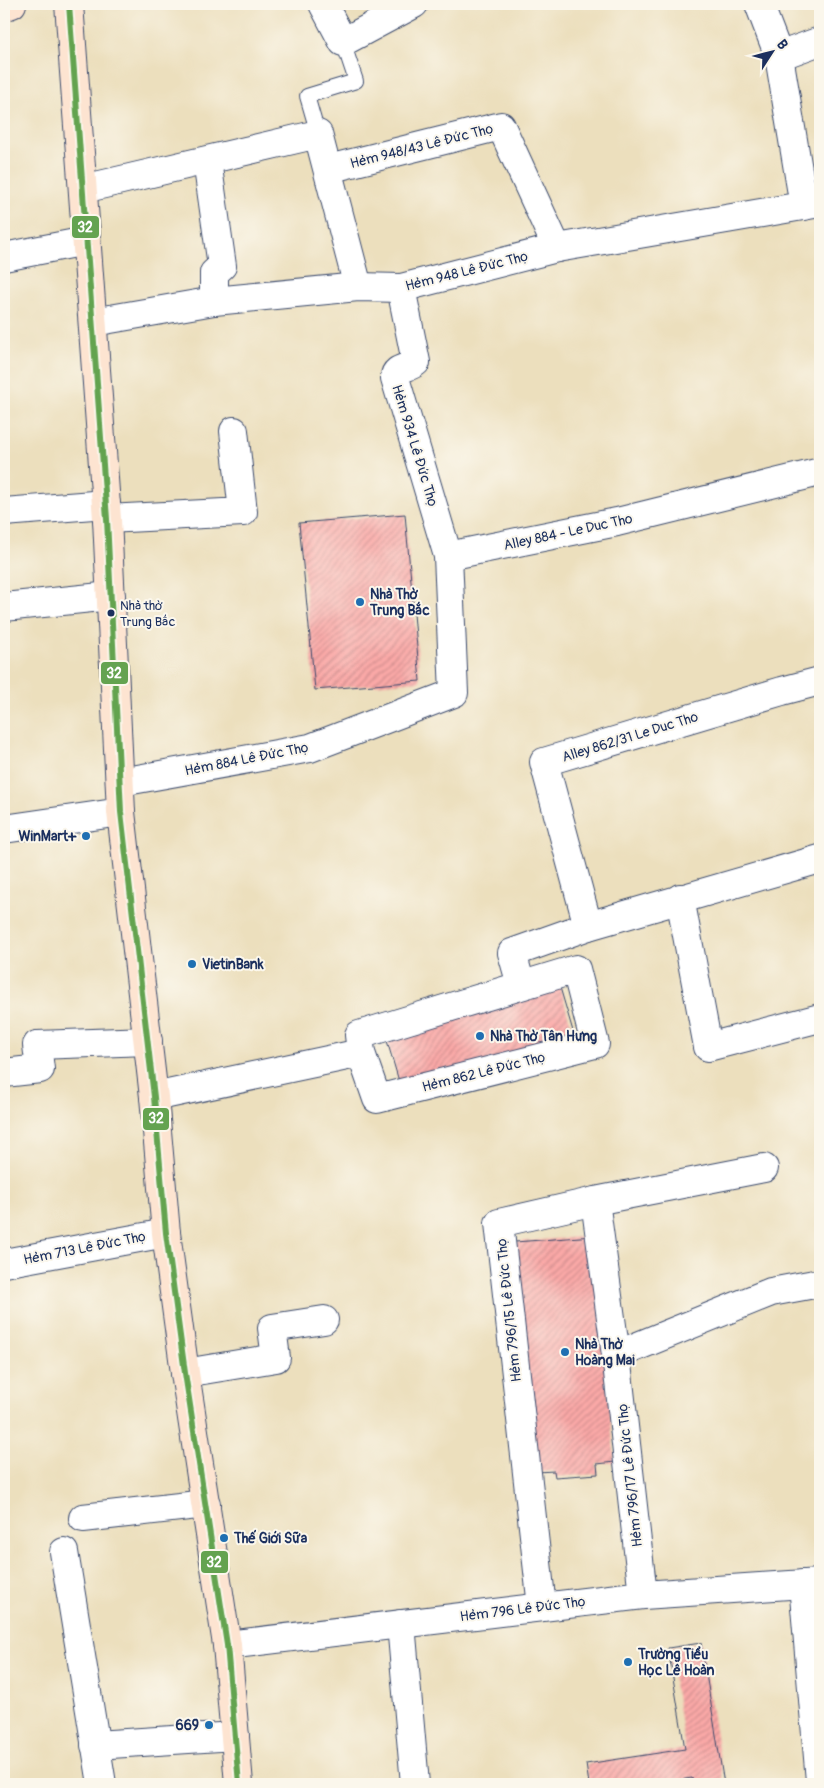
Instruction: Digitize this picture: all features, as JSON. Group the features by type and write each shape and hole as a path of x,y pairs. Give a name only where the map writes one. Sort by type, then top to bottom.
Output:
{"main road":[{"path":"4,7 12,4"},
{"path":"69,4 106,511 121,812 154,1097 166,1233 185,1373 227,1645 239,1784"}],"street":[{"path":"323,4 342,42 414,4"},
{"path":"759,4 778,56 812,204"},
{"path":"778,56 820,41"},
{"name":"Hẻm 948/43 Lê Đức Thọ","path":"328,169 501,126 557,248"},
{"path":"83,190 318,134 358,287 214,301 93,322"},
{"path":"207,161 222,266 214,273 214,301"},
{"name":"Hẻm 948 Lê Đức Thọ","path":"358,287 401,288 557,248 812,204"},
{"path":"4,257 86,241"},
{"name":"Hẻm 934 Lê Đức Thọ","path":"401,288 416,362 414,365 397,371 395,378 448,556"},
{"path":"4,512 243,512 234,431"},
{"name":"Alley 884 - Le Duc Tho","path":"448,556 617,522 820,472"},
{"name":"Hẻm 884 Lê Đức Thọ","path":"120,782 310,748 454,693 448,556"},
{"path":"4,607 111,596"},
{"name":"Alley 862/31 Le Duc Tho","path":"588,926 544,762 820,681"},
{"path":"4,830 121,812"},
{"path":"521,985 512,953 588,926 820,859"},
{"path":"680,898 708,1047 820,1018"},
{"name":"Hẻm 862 Lê Đức Thọ","path":"576,969 595,1044 377,1099 361,1053 359,1035 576,969"},
{"path":"4,1073 40,1070 37,1045 148,1041"},
{"path":"154,1097 361,1053"},
{"name":"Hẻm 796/15 Lê Đức Thọ","path":"542,1607 499,1223 595,1201 764,1168"},
{"name":"Hẻm 796/17 Lê Đức Thọ","path":"595,1201 616,1355 643,1595"},
{"name":"Hẻm 713 Lê Đức Thọ","path":"4,1263 166,1233"},
{"path":"616,1355 771,1292 820,1284"},
{"path":"185,1373 276,1358 272,1328 324,1320"},
{"path":"83,1518 206,1504"},
{"path":"64,1552 102,1784"},
{"path":"812,1583 820,1781"},
{"name":"Hẻm 796 Lê Đức Thọ","path":"227,1645 643,1595 812,1583"},
{"path":"401,1624 415,1784"},
{"path":"95,1745 235,1736"}],"lane":[{"path":"318,134 307,96 356,82 342,42"}],"building":[{"name":"Nhà Thờ Trung Bắc","path":"405,514 420,681 315,690 299,523"},
{"name":"Nhà Thờ Tân Hưng","path":"559,984 575,1038 401,1088 385,1034"},
{"name":"Nhà Thờ Hoàng Mai","path":"593,1236 615,1462 597,1464 598,1474 555,1477 554,1471 537,1472 515,1242"},
{"path":"701,1643 724,1784 693,1784 692,1778 653,1784 589,1784 586,1764 685,1749 668,1648"}],"transit line":[{"name":"32","path":"69,4 107,519 121,812 154,1097 166,1233 185,1373 227,1645 239,1784"}],"place":[{"name":"Nhà Thờ Trung Bắc","path":"360,602"},
{"name":"Nhà thờ Trung Bắc","path":"111,613"},
{"name":"WinMart+","path":"86,836"},
{"name":"VietinBank","path":"192,964"},
{"name":"Nhà Thờ Tân Hưng","path":"480,1036"},
{"name":"Nhà Thờ Hoàng Mai","path":"565,1352"},
{"name":"Thế Giới Sữa","path":"224,1538"},
{"name":"Trường Tiểu Học Lê Hoàn","path":"628,1662"},
{"name":"669","path":"209,1725"}]}
